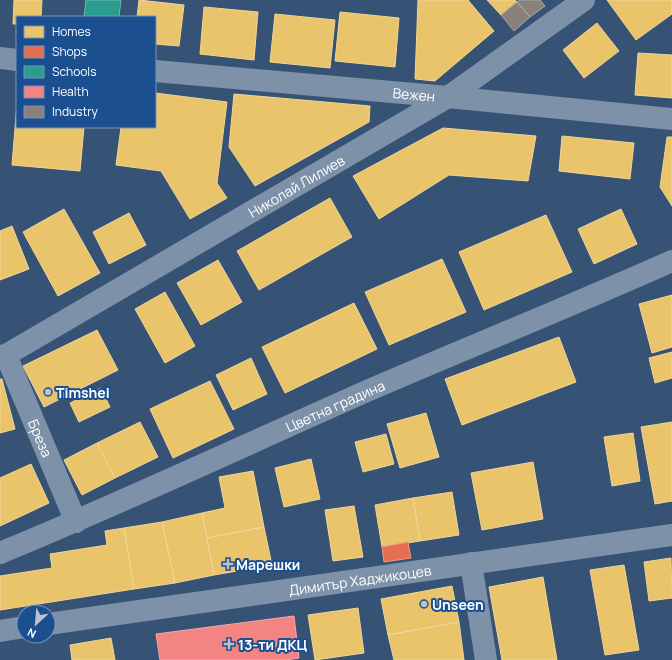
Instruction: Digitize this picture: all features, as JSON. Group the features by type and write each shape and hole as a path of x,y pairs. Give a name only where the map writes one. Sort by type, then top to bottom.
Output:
{"street":[{"name":"Николай Лилиев","path":"3,356 448,97 584,0"},
{"path":"0,58 16,60"},
{"name":"Вежен","path":"156,72 448,97 672,119"},
{"name":"Цветна градина","path":"0,553 76,522 368,391 605,291 672,261"},
{"name":"Бреза","path":"3,356 76,522"},
{"name":"Димитър Хаджикоцев","path":"56,623 672,535"},
{"path":"471,564 486,660"},
{"path":"0,631 16,628"}],"building: Homes":[{"path":"14,0 42,0 41,16 16,16 16,24 13,24"},
{"path":"139,0 184,5 179,46 156,44 156,16 137,16"},
{"path":"418,0 468,0 494,31 435,81 415,79"},
{"path":"487,0 515,0 517,2 501,15"},
{"path":"607,0 672,0 672,14 636,40"},
{"path":"204,7 258,12 254,60 200,54"},
{"path":"340,12 399,18 395,67 335,61"},
{"path":"275,14 335,20 330,68 270,62"},
{"path":"597,23 619,51 584,78 563,50"},
{"path":"638,53 672,55 672,98 635,95"},
{"path":"156,93 227,102 217,183 227,198 190,219 161,171 116,165 121,128 156,128"},
{"path":"234,94 370,106 369,122 255,186 229,147"},
{"path":"16,115 16,128 84,128 80,171 12,165"},
{"path":"443,128 536,136 528,181 449,175 379,219 353,176"},
{"path":"562,136 634,143 630,179 559,171"},
{"path":"667,137 672,137 672,206 660,187"},
{"path":"330,198 352,237 259,290 237,251"},
{"path":"64,209 100,273 58,296 23,232"},
{"path":"621,209 637,244 594,264 578,229"},
{"path":"129,213 146,245 109,264 93,232"},
{"path":"546,215 572,272 484,310 459,252"},
{"path":"12,226 29,269 0,280 0,231"},
{"path":"442,259 466,312 389,345 365,292"},
{"path":"218,260 242,302 201,325 177,283"},
{"path":"165,292 195,346 165,363 135,309"},
{"path":"672,295 672,347 652,353 639,304"},
{"path":"354,303 377,349 285,393 262,347"},
{"path":"97,330 118,370 44,407 23,366"},
{"path":"559,337 576,382 462,425 445,379"},
{"path":"672,352 672,378 655,383 649,358"},
{"path":"251,358 267,394 233,410 216,375"},
{"path":"0,379 2,379 15,429 0,433"},
{"path":"210,381 234,429 173,458 150,409"},
{"path":"101,388 110,407 79,422 70,403"},
{"path":"426,413 439,457 400,468 387,424"},
{"path":"140,422 158,457 115,478 97,443"},
{"path":"672,422 672,501 655,504 641,427"},
{"path":"633,433 640,481 612,486 604,437"},
{"path":"386,434 394,464 363,472 355,442"},
{"path":"97,443 115,478 82,495 64,460"},
{"path":"311,459 320,499 284,507 275,468"},
{"path":"533,462 543,519 482,530 471,473"},
{"path":"31,464 49,503 0,526 0,478"},
{"path":"253,471 264,527 207,538 202,513 225,508 219,477"},
{"path":"452,492 459,535 420,541 413,498"},
{"path":"413,498 420,541 382,547 375,505"},
{"path":"354,506 363,557 333,561 325,510"},
{"path":"202,513 214,575 175,583 162,522"},
{"path":"162,522 175,583 134,589 124,528"},
{"path":"264,527 272,565 214,575 207,538"},
{"path":"124,528 134,589 38,604 16,604 16,607 0,610 0,576 52,568 50,554 107,545 105,531"},
{"path":"671,558 672,598 649,601 644,562"},
{"path":"624,565 639,650 605,655 590,570"},
{"path":"543,577 557,660 502,660 489,587"},
{"path":"452,586 459,622 388,635 381,599"},
{"path":"358,608 364,653 315,660 308,615"},
{"path":"459,622 464,660 394,660 388,635"},
{"path":"111,638 115,660 72,660 70,645"}],"building: Shops":[{"path":"408,542 411,558 384,562 382,547"}],"building: Schools":[{"path":"86,0 121,0 119,16 84,16"}],"building: Health":[{"path":"294,616 299,658 286,660 160,660 156,634"}],"building: Industry":[{"path":"519,0 540,0 545,6 530,17 517,2"},
{"path":"517,2 530,17 514,31 501,15"}],"place":[{"name":"Timshel","path":"48,392"},
{"name":"Марешки","path":"228,564"},
{"name":"Unseen","path":"424,604"},
{"name":"13-ти ДКЦ","path":"229,644"}]}
